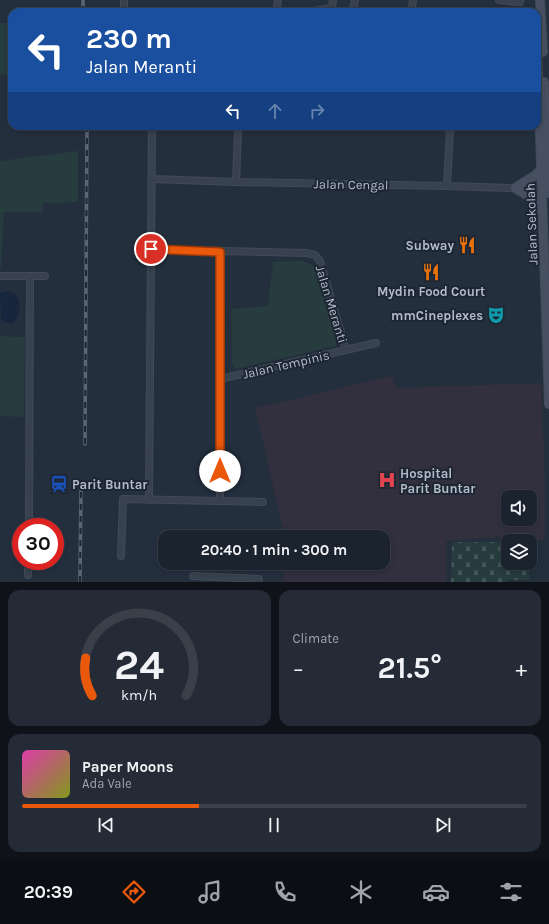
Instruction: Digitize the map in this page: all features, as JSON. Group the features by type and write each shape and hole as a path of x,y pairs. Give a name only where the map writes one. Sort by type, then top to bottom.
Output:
{"street":[{"path":"499,0 520,1"},
{"name":"Jalan Sekolah","path":"541,20 548,156 547,190 543,214 549,404"},
{"path":"149,500 153,179 152,130"},
{"path":"447,186 450,130"},
{"name":"Jalan Sekolah","path":"540,130 542,169 547,190"},
{"path":"236,182 238,131"},
{"path":"542,169 515,188 531,198 543,214"},
{"name":"Jalan Cengal","path":"153,179 447,186 547,190"},
{"name":"Jalan Meranti","path":"151,249 220,252 306,252 315,255 320,261 346,350"},
{"path":"220,252 220,502"},
{"path":"0,276 45,276"},
{"path":"29,518 30,276"},
{"name":"Jalan Tempinis","path":"220,379 376,343"},
{"path":"121,556 123,499 263,502"},
{"path":"28,575 29,570"},
{"path":"193,576 227,580 259,579"}],"shaded area":[{"name":"Hospital Parit Buntar","path":"392,376 396,388 541,383 545,482 545,540 537,539 537,534 501,534 501,537 446,541 447,582 283,582 284,570 390,570 390,530 283,530 255,408"}],"green space":[{"path":"0,23 8,23 8,75 0,74"},
{"path":"78,151 78,202 43,203 43,212 4,212 0,267 0,161"},
{"path":"302,261 316,267 337,339 336,346 235,369 232,365 231,309 268,306 273,262"},
{"path":"0,336 25,337 24,417 0,416"},
{"path":"452,542 501,542 501,570 529,570 530,580 507,580 507,582 451,582"}],"water":[{"path":"10,291 18,298 19,312 16,320 10,324 3,321 1,318 0,293"}],"railway":[{"path":"83,0 83,8"},
{"path":"85,444 87,130"},
{"path":"80,582 81,484"}],"place":[{"name":"Subway","path":"467,245"},
{"name":"Mydin Food Court","path":"431,272"},
{"name":"mmCineplexes","path":"496,315"},
{"name":"Hospital Parit Buntar","path":"387,480"},
{"name":"Parit Buntar","path":"59,484"}],"route":[{"path":"151,249 220,252 220,471"}]}
